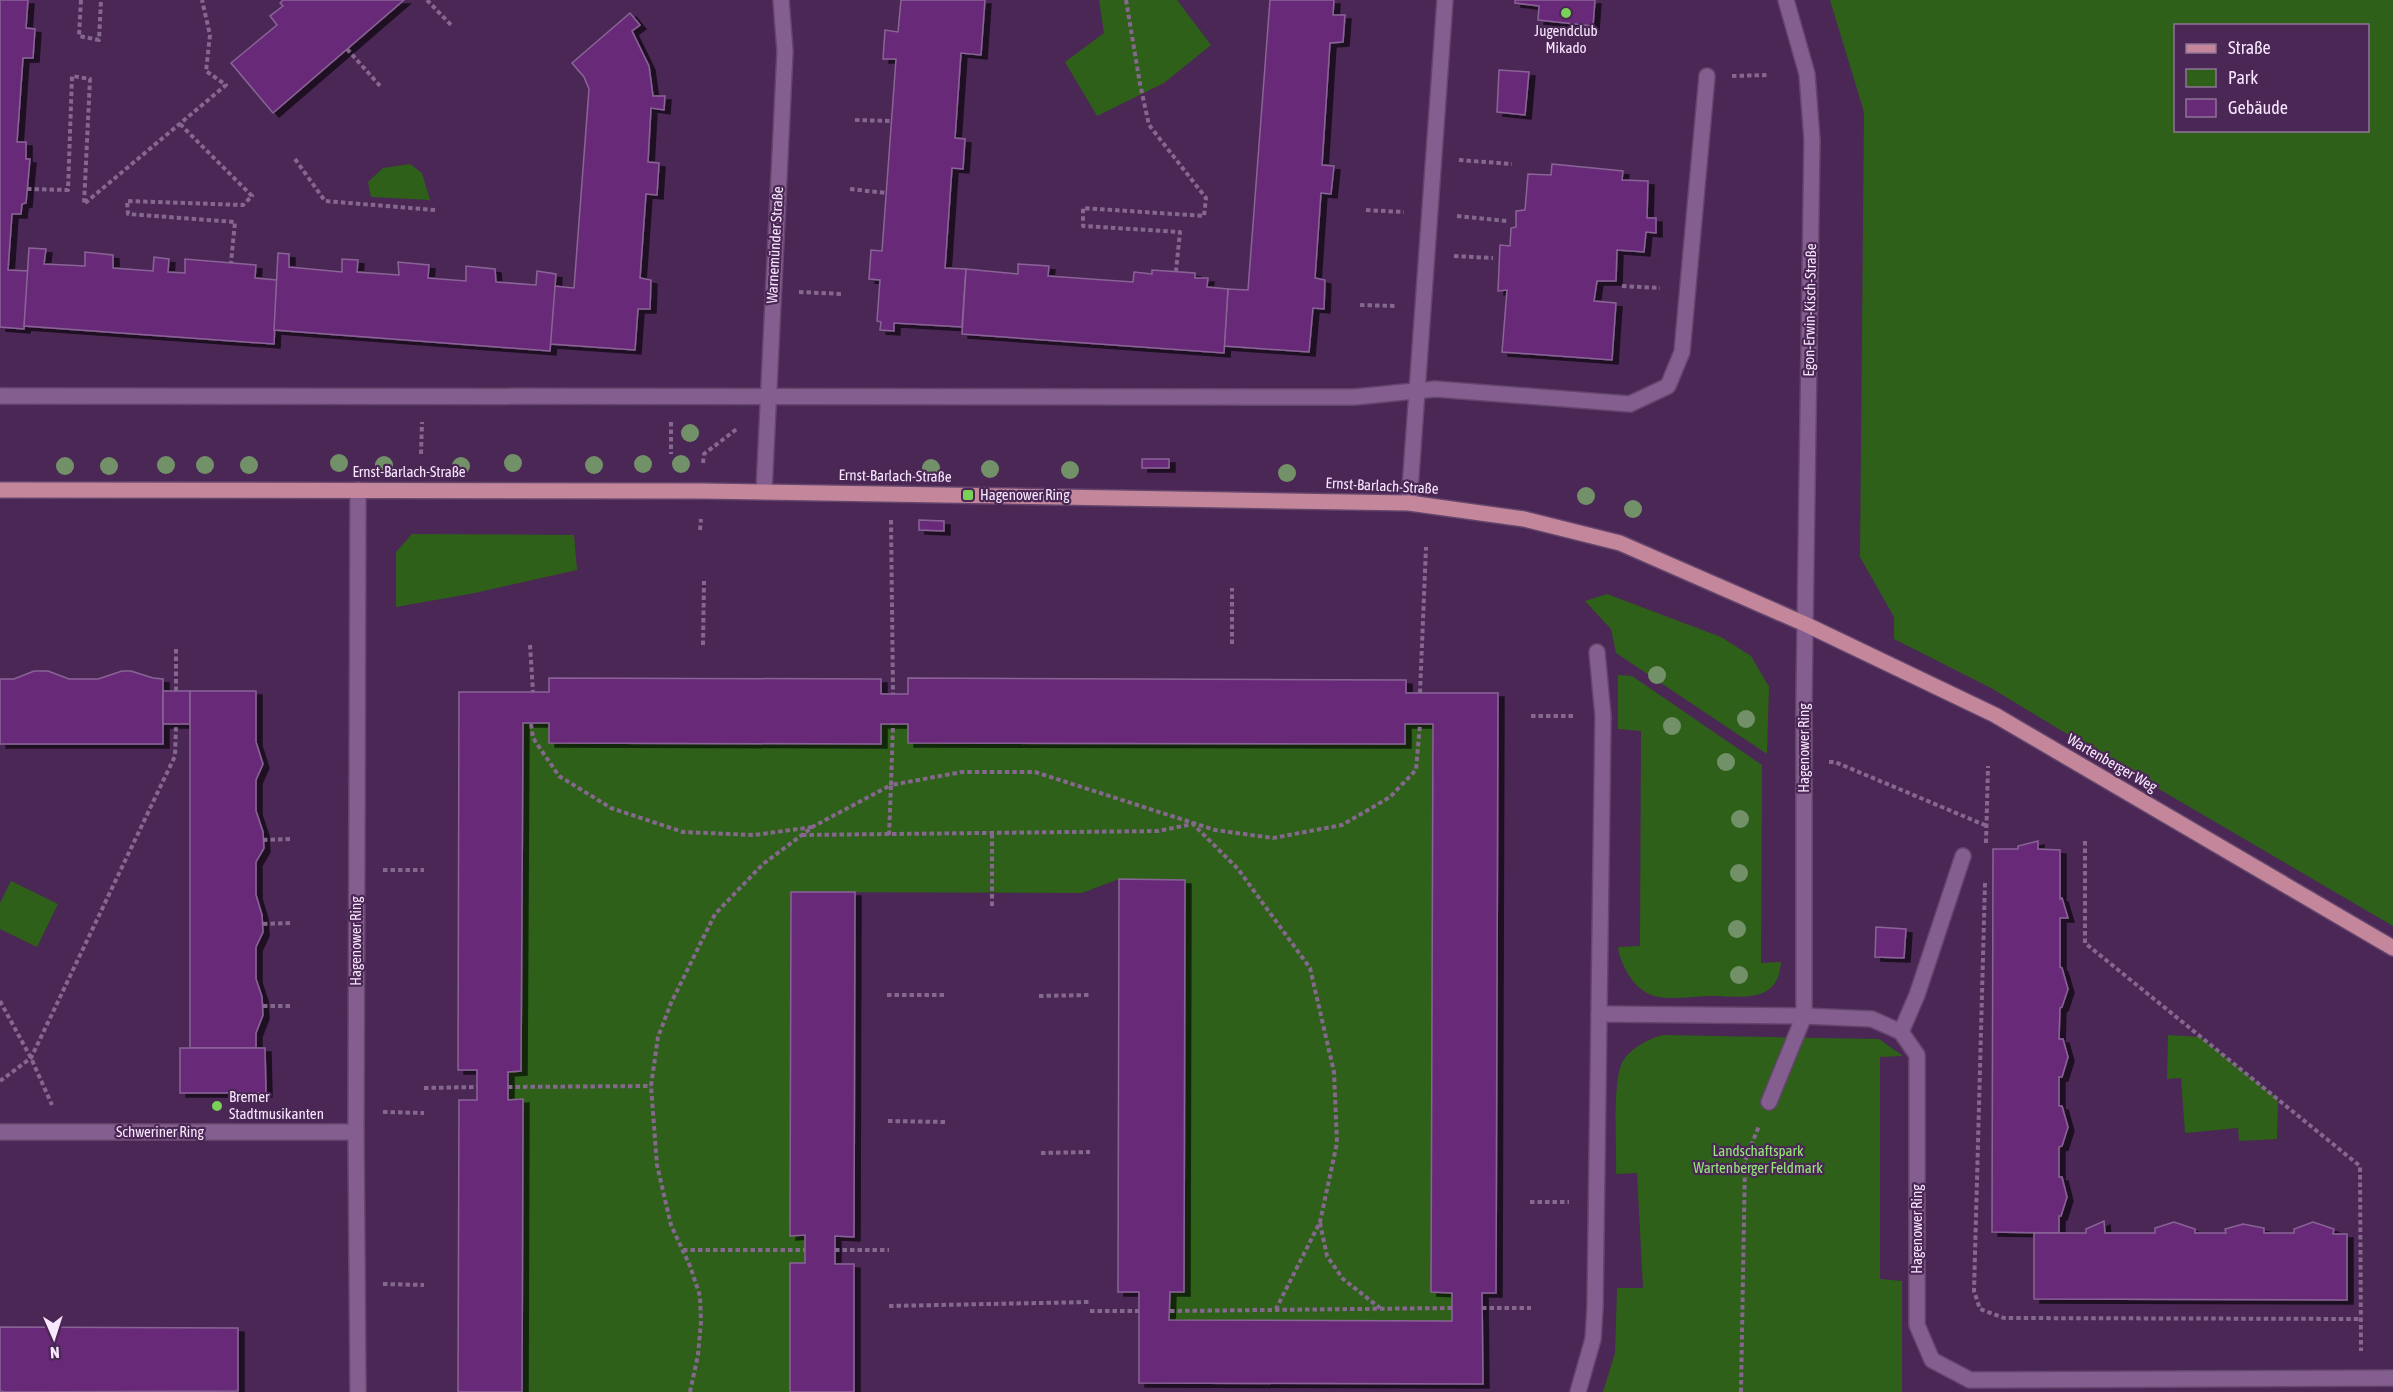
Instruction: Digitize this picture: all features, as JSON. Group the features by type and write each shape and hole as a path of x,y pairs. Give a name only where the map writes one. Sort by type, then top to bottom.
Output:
{"main road":[{"name":"Ernst-Barlach-Straße","path":"0,490 702,490 1409,502 1524,519 1620,543 1805,624"},
{"name":"Wartenberger Weg","path":"1805,624 1995,715 2393,948"}],"street":[{"name":"Warnemünder Straße","path":"764,491 785,51 780,0"},
{"path":"1409,502 1445,0"},
{"name":"Egon-Erwin-Kisch-Straße","path":"1786,0 1807,74 1812,140 1805,624"},
{"path":"0,396 1355,397 1435,388 1630,404 1668,386 1682,352 1707,76"},
{"name":"Hagenower Ring","path":"358,490 356,870 358,1392"},
{"name":"Hagenower Ring","path":"1804,1016 1805,624"},
{"path":"1578,1392 1593,1339 1603,716 1597,652"},
{"path":"1599,1014 1872,1018 1901,1032 1917,994 1963,856"},
{"path":"1769,1102 1804,1016"},
{"name":"Hagenower Ring","path":"1901,1032 1917,1055 1917,1325 1932,1360 1970,1380 2094,1386 2256,1379 2393,1378"},
{"name":"Schweriner Ring","path":"0,1132 356,1132"}],"path":[{"path":"81,0 79,36 99,40 101,0"},
{"path":"27,189 68,190 72,76 90,79 84,204 225,85 206,70 210,35 202,0"},
{"path":"427,0 452,25"},
{"path":"1126,0 1149,125 1206,198 1204,216 1083,208 1083,226 1180,232 1176,271"},
{"path":"347,49 381,87"},
{"path":"1707,76 1767,75"},
{"path":"855,120 891,121"},
{"path":"180,124 252,196 243,205 127,201 128,214 235,222 231,263"},
{"path":"1433,158 1512,164"},
{"path":"295,159 325,201 435,210"},
{"path":"850,189 886,193"},
{"path":"1426,254 1493,258"},
{"path":"1622,286 1687,290"},
{"path":"773,291 843,294"},
{"path":"1360,305 1423,308"},
{"path":"700,530 704,454 738,429 740,398"},
{"path":"891,519 893,694"},
{"path":"1420,693 1426,547"},
{"path":"703,645 704,581"},
{"path":"1232,588 1232,644"},
{"path":"530,645 532,692"},
{"path":"176,649 176,691"},
{"path":"1531,716 1603,716"},
{"path":"531,723 533,738 560,776 611,808 683,832 754,835 814,826"},
{"path":"0,1081 31,1058 175,756 176,724"},
{"path":"889,835 893,724"},
{"path":"690,1392 698,1355 701,1322 699,1296 683,1250 671,1225 657,1165 651,1086 658,1037 671,1003 715,914 763,864 814,826 891,785 962,772 1035,772 1215,830 1273,838 1342,825 1390,797 1416,770 1420,724"},
{"path":"1834,762 1987,826"},
{"path":"1986,844 1988,766"},
{"path":"802,835 1158,831 1193,824"},
{"path":"1193,824 1238,868 1310,968 1334,1071 1337,1143 1320,1222 1276,1309"},
{"path":"992,834 992,908"},
{"path":"263,840 290,839"},
{"path":"2085,841 2085,943 2360,1166 2361,1378"},
{"path":"356,870 424,870"},
{"path":"1985,879 1974,1291 1980,1309 2004,1318 2361,1319"},
{"path":"263,924 290,923"},
{"path":"887,995 944,995"},
{"path":"1038,996 1089,995"},
{"path":"0,1001 31,1058 65,1132"},
{"path":"262,1006 291,1006"},
{"path":"508,1087 651,1086"},
{"path":"424,1088 477,1087"},
{"path":"1741,1392 1745,1161 1769,1102"},
{"path":"356,1112 424,1113"},
{"path":"888,1121 945,1122"},
{"path":"1041,1153 1090,1152"},
{"path":"1530,1202 1557,1202"},
{"path":"1320,1222 1327,1256 1342,1279 1381,1309"},
{"path":"683,1250 805,1250"},
{"path":"835,1250 889,1250"},
{"path":"357,1284 424,1285"},
{"path":"889,1306 1090,1302"},
{"path":"1170,1311 1452,1308"},
{"path":"1482,1308 1530,1308"},
{"path":"1090,1311 1139,1311"}],"green space":[{"path":"1099,0 1177,0 1211,45 1164,83 1097,116 1065,62 1104,33"},
{"path":"1830,0 2393,0 2393,926 1991,688 1894,639 1894,617 1860,557 1864,112"},
{"path":"410,164 422,173 430,200 371,197 368,182 383,168"},
{"path":"412,534 574,535 577,570 475,593 396,607 396,552"},
{"path":"1607,594 1721,637 1751,656 1769,687 1767,754 1616,653 1611,629 1585,601"},
{"path":"1618,675 1632,676 1762,765 1761,963 1781,962 1776,981 1762,993 1742,997 1659,997 1643,991 1631,978 1622,963 1618,947 1640,946 1641,731 1618,729"},
{"path":"523,723 549,723 550,743 881,744 881,724 1433,724 1431,1292 1452,1293 1452,1321 1169,1320 1170,1292 1184,1292 1185,880 1119,879 1082,893 791,892 790,1235 805,1235 805,1263 790,1263 790,1392 522,1392 522,1099 508,1100 508,1072 521,1071"},
{"path":"11,881 58,904 37,947 0,929 0,903"},
{"name":"Landschaftspark Wartenberger Feldmark","path":"1663,1035 1879,1039 1903,1056 1880,1057 1880,1279 1902,1281 1902,1392 1603,1392 1615,1353 1617,1288 1643,1288 1637,1173 1616,1174 1616,1101 1619,1073 1625,1058 1634,1049"},
{"path":"2168,1035 2200,1037 2278,1099 2277,1139 2239,1141 2238,1128 2185,1133 2181,1078 2167,1079"}],"building":[{"path":"0,0 28,0 26,28 35,29 33,58 23,58 17,142 26,142 26,159 30,159 26,203 22,204 21,214 12,214 8,270 29,271 24,329 0,327"},
{"path":"283,0 404,0 273,113 231,63 277,25 270,16 283,6 280,3"},
{"path":"901,0 985,0 981,55 961,53 955,138 965,139 963,169 952,168 945,268 966,269 962,327 894,323 894,331 880,330 881,322 877,321 880,280 869,279 871,250 882,251 896,59 883,59 885,30 898,32"},
{"path":"1270,0 1334,0 1333,15 1345,15 1343,42 1330,43 1322,165 1334,166 1331,194 1321,193 1315,278 1325,280 1324,309 1313,308 1309,352 1224,346 1228,289 1248,290"},
{"name":"Jugendclub Mikado","path":"1515,0 1595,0 1593,26 1538,20 1539,6 1515,3"},
{"path":"630,13 640,25 632,31 649,66 653,96 665,96 664,110 651,108 648,162 659,163 657,195 646,194 640,278 651,280 650,309 638,309 635,350 550,344 554,286 574,288 589,89 584,77 572,63"},
{"path":"1499,70 1529,72 1525,115 1497,112"},
{"path":"1552,164 1623,171 1622,180 1648,181 1647,218 1656,218 1656,233 1646,232 1644,252 1617,250 1616,281 1597,281 1594,301 1616,303 1612,360 1502,352 1507,290 1498,291 1500,245 1510,246 1511,228 1516,227 1516,211 1525,210 1528,174 1551,175"},
{"path":"29,248 46,249 44,264 85,266 85,252 113,255 113,268 153,271 154,257 169,259 168,272 185,273 185,259 256,265 255,278 277,280 274,344 24,326"},
{"path":"278,253 289,254 289,267 342,272 342,259 358,260 357,272 399,275 398,262 429,265 428,278 466,281 466,266 495,269 496,282 536,285 537,271 556,274 550,351 274,330"},
{"path":"1018,264 1049,266 1048,276 1133,282 1134,272 1152,274 1152,270 1195,273 1195,278 1208,278 1207,287 1228,289 1224,353 962,334 966,269 1018,274"},
{"path":"1142,459 1169,459 1169,468 1142,468"},
{"path":"919,520 944,521 944,531 919,530"},
{"path":"34,671 48,671 69,679 98,679 122,671 131,671 163,679 163,744 0,744 0,679 14,679"},
{"path":"549,678 881,679 881,694 908,694 908,678 1406,680 1406,693 1498,693 1496,1293 1482,1293 1483,1384 1139,1383 1139,1292 1118,1292 1119,879 1185,880 1184,1292 1170,1292 1169,1320 1452,1321 1452,1293 1431,1292 1433,724 1405,724 1405,744 908,743 908,724 881,724 881,744 549,743 549,723 523,723 521,1071 508,1072 508,1100 523,1099 522,1392 458,1392 459,1100 477,1100 477,1070 458,1070 459,692 549,692"},
{"path":"163,691 190,691 190,724 163,724"},
{"path":"190,691 256,691 256,742 263,764 256,780 256,811 263,832 264,848 256,862 256,895 262,915 263,932 256,947 256,979 262,997 263,1015 256,1033 256,1048 190,1048"},
{"path":"2038,841 2038,849 2060,850 2060,899 2062,898 2068,918 2060,918 2060,967 2068,989 2060,1008 2059,1039 2063,1039 2068,1057 2062,1077 2059,1077 2059,1106 2062,1106 2068,1127 2062,1146 2059,1147 2059,1177 2062,1177 2067,1197 2061,1216 2059,1216 2059,1233 1992,1232 1993,849 2018,849 2018,846"},
{"path":"791,892 855,892 854,1237 835,1236 835,1264 854,1264 854,1392 790,1392 790,1263 805,1263 805,1235 790,1236"},
{"path":"1876,927 1906,929 1904,958 1875,957"},
{"path":"180,1048 265,1048 266,1093 180,1093"},
{"path":"2104,1221 2105,1233 2155,1233 2155,1228 2174,1222 2195,1229 2195,1233 2226,1233 2225,1229 2243,1224 2264,1228 2264,1233 2294,1233 2294,1229 2313,1222 2334,1229 2333,1234 2347,1234 2347,1300 2034,1299 2034,1233 2086,1233 2086,1229"},
{"path":"0,1327 238,1328 238,1391 0,1391"}],"place":[{"name":"Jugendclub Mikado","path":"1566,13"},
{"name":"Hagenower Ring","path":"968,495"},
{"name":"Bremer Stadtmusikanten","path":"217,1106"}]}
